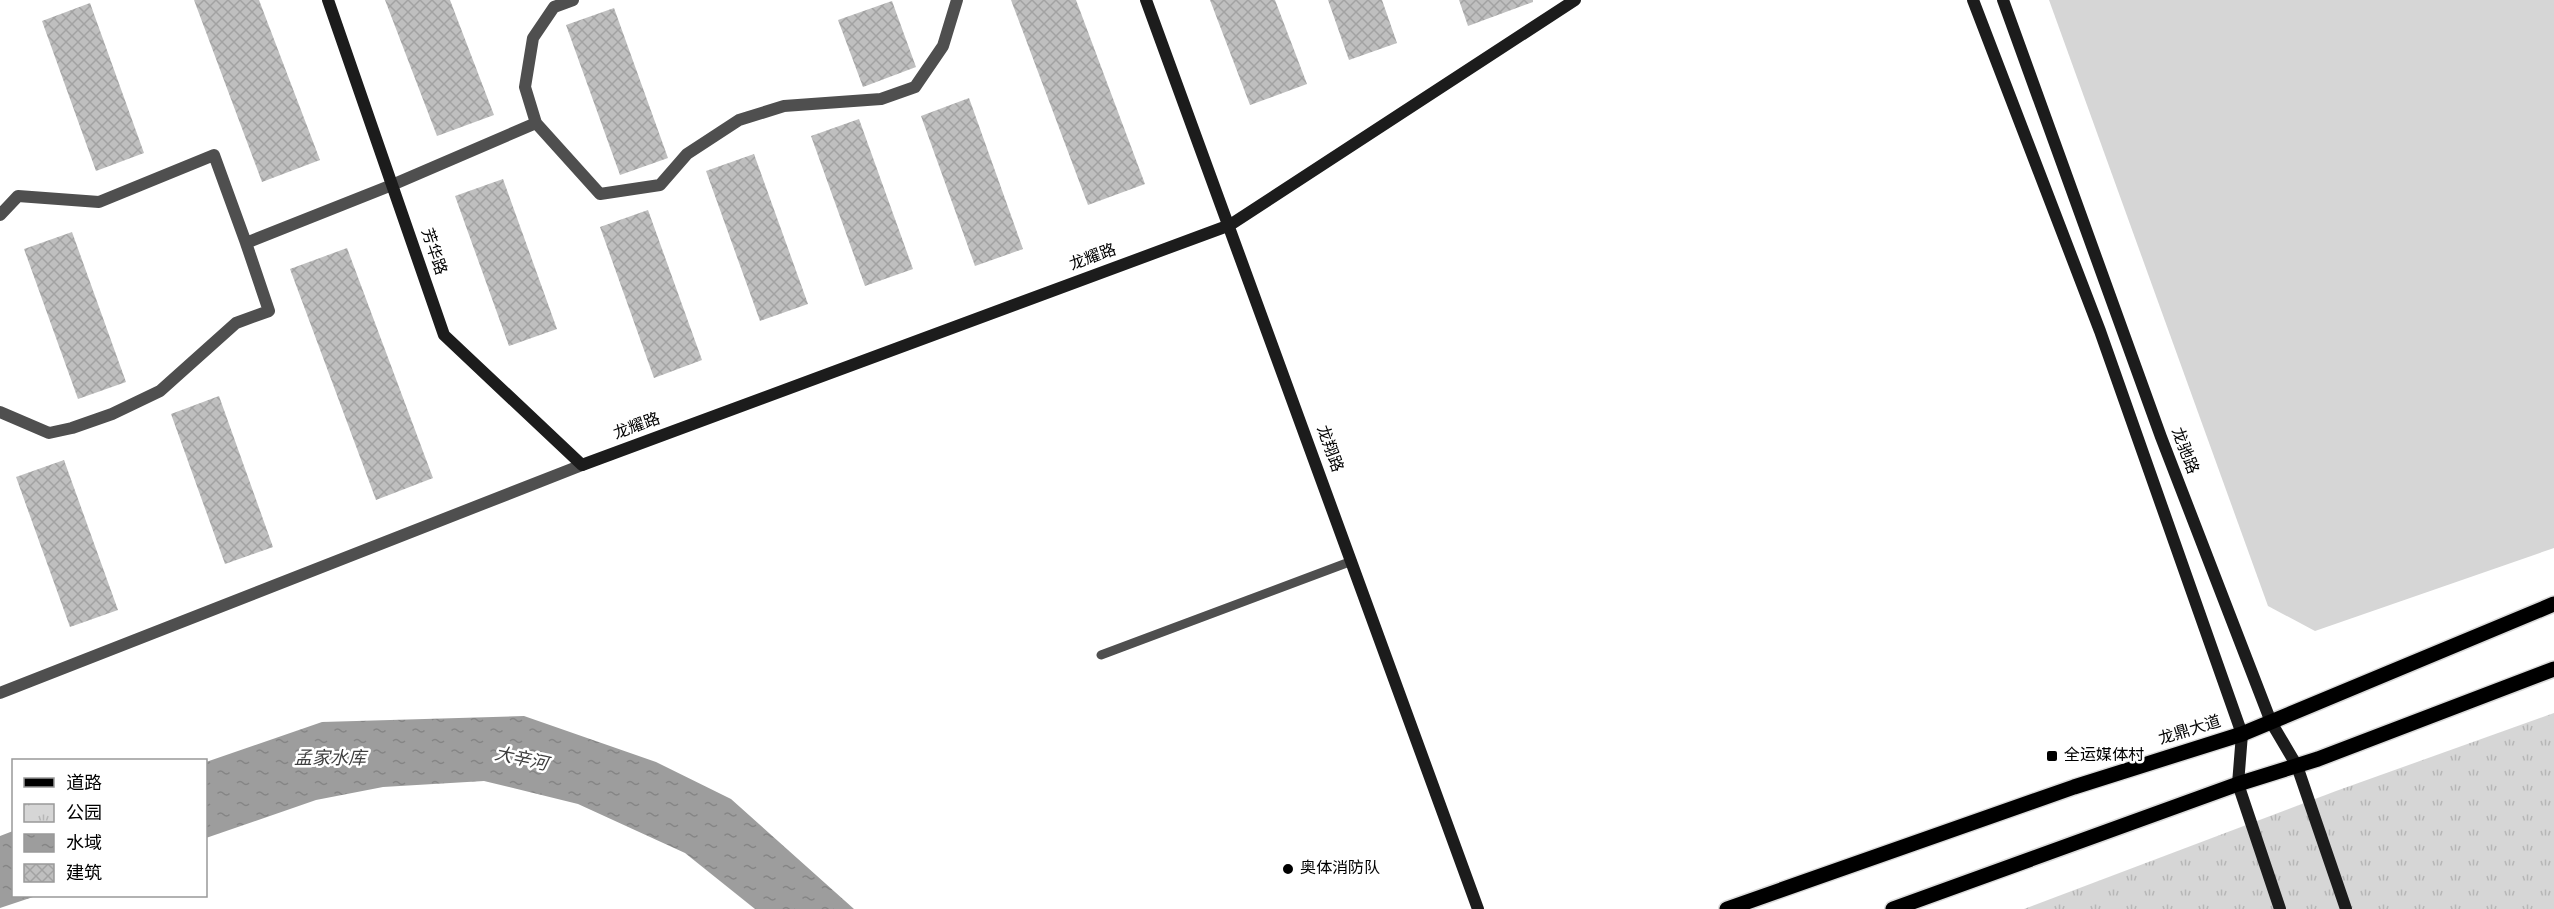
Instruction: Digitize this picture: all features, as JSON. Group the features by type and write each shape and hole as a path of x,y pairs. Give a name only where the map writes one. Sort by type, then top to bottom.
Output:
{"main road":[{"name":"龙鼎大道","path":"1726,909 2074,787 2242,734 2554,604"},
{"path":"1893,909 2238,784 2297,766 2554,669"}],"street":[{"name":"芳华路","path":"328,0 444,335 582,465"},
{"path":"573,0 554,7 533,38 525,87 536,123 600,194 660,185 687,154 739,120 784,106 881,99 915,87 943,46 957,0"},
{"name":"龙翔路","path":"1146,0 1478,909"},
{"name":"龙耀路","path":"582,465 1230,225 1575,0"},
{"path":"1973,0 2100,331 2242,734 2238,784 2280,909"},
{"name":"龙驰路","path":"2003,0 2161,436 2271,722 2297,766 2346,909"},
{"path":"246,243 392,185 536,123"},
{"path":"0,214 18,196 99,202 214,155 269,311 236,323 160,391 112,414 72,428 49,433 0,412"},
{"path":"0,693 582,465"}],"lane":[{"path":"1101,655 1352,561"}],"green space":[{"path":"2049,0 2554,0 2554,548 2315,631 2268,606"},
{"path":"2554,713 2554,909 2024,909 2336,791"}],"water":[{"name":"孟家水库","path":"524,716 656,762 731,799 854,909 755,909 685,853 578,804 484,781 383,787 316,800 207,838 207,762 322,722"},
{"path":"12,831 12,897 33,897 0,908 0,836"}],"building":[{"path":"194,0 259,0 320,160 262,182"},
{"path":"385,0 450,0 494,115 437,136"},
{"path":"1011,0 1076,0 1145,184 1088,205"},
{"path":"1210,0 1275,0 1307,84 1250,105"},
{"path":"1328,0 1382,0 1397,43 1349,60"},
{"path":"1459,0 1533,0 1533,2 1468,26"},
{"path":"892,1 916,67 863,87 838,20"},
{"path":"90,3 144,153 96,171 42,21"},
{"path":"614,8 668,158 620,175 566,25"},
{"path":"969,98 1023,249 975,266 921,116"},
{"path":"859,119 913,269 865,286 811,136"},
{"path":"754,154 808,304 760,321 706,171"},
{"path":"503,179 557,329 509,346 455,196"},
{"path":"648,210 702,360 654,378 600,227"},
{"path":"72,232 126,382 78,399 24,249"},
{"path":"347,248 433,478 376,500 290,269"},
{"path":"219,396 273,547 225,564 171,414"},
{"path":"64,460 118,610 70,627 16,477"}],"place":[{"name":"全运媒体村","path":"2052,756"},
{"name":"奥体消防队","path":"1288,869"}],"water label":[{"name":"大辛河","path":"521,760"}]}
